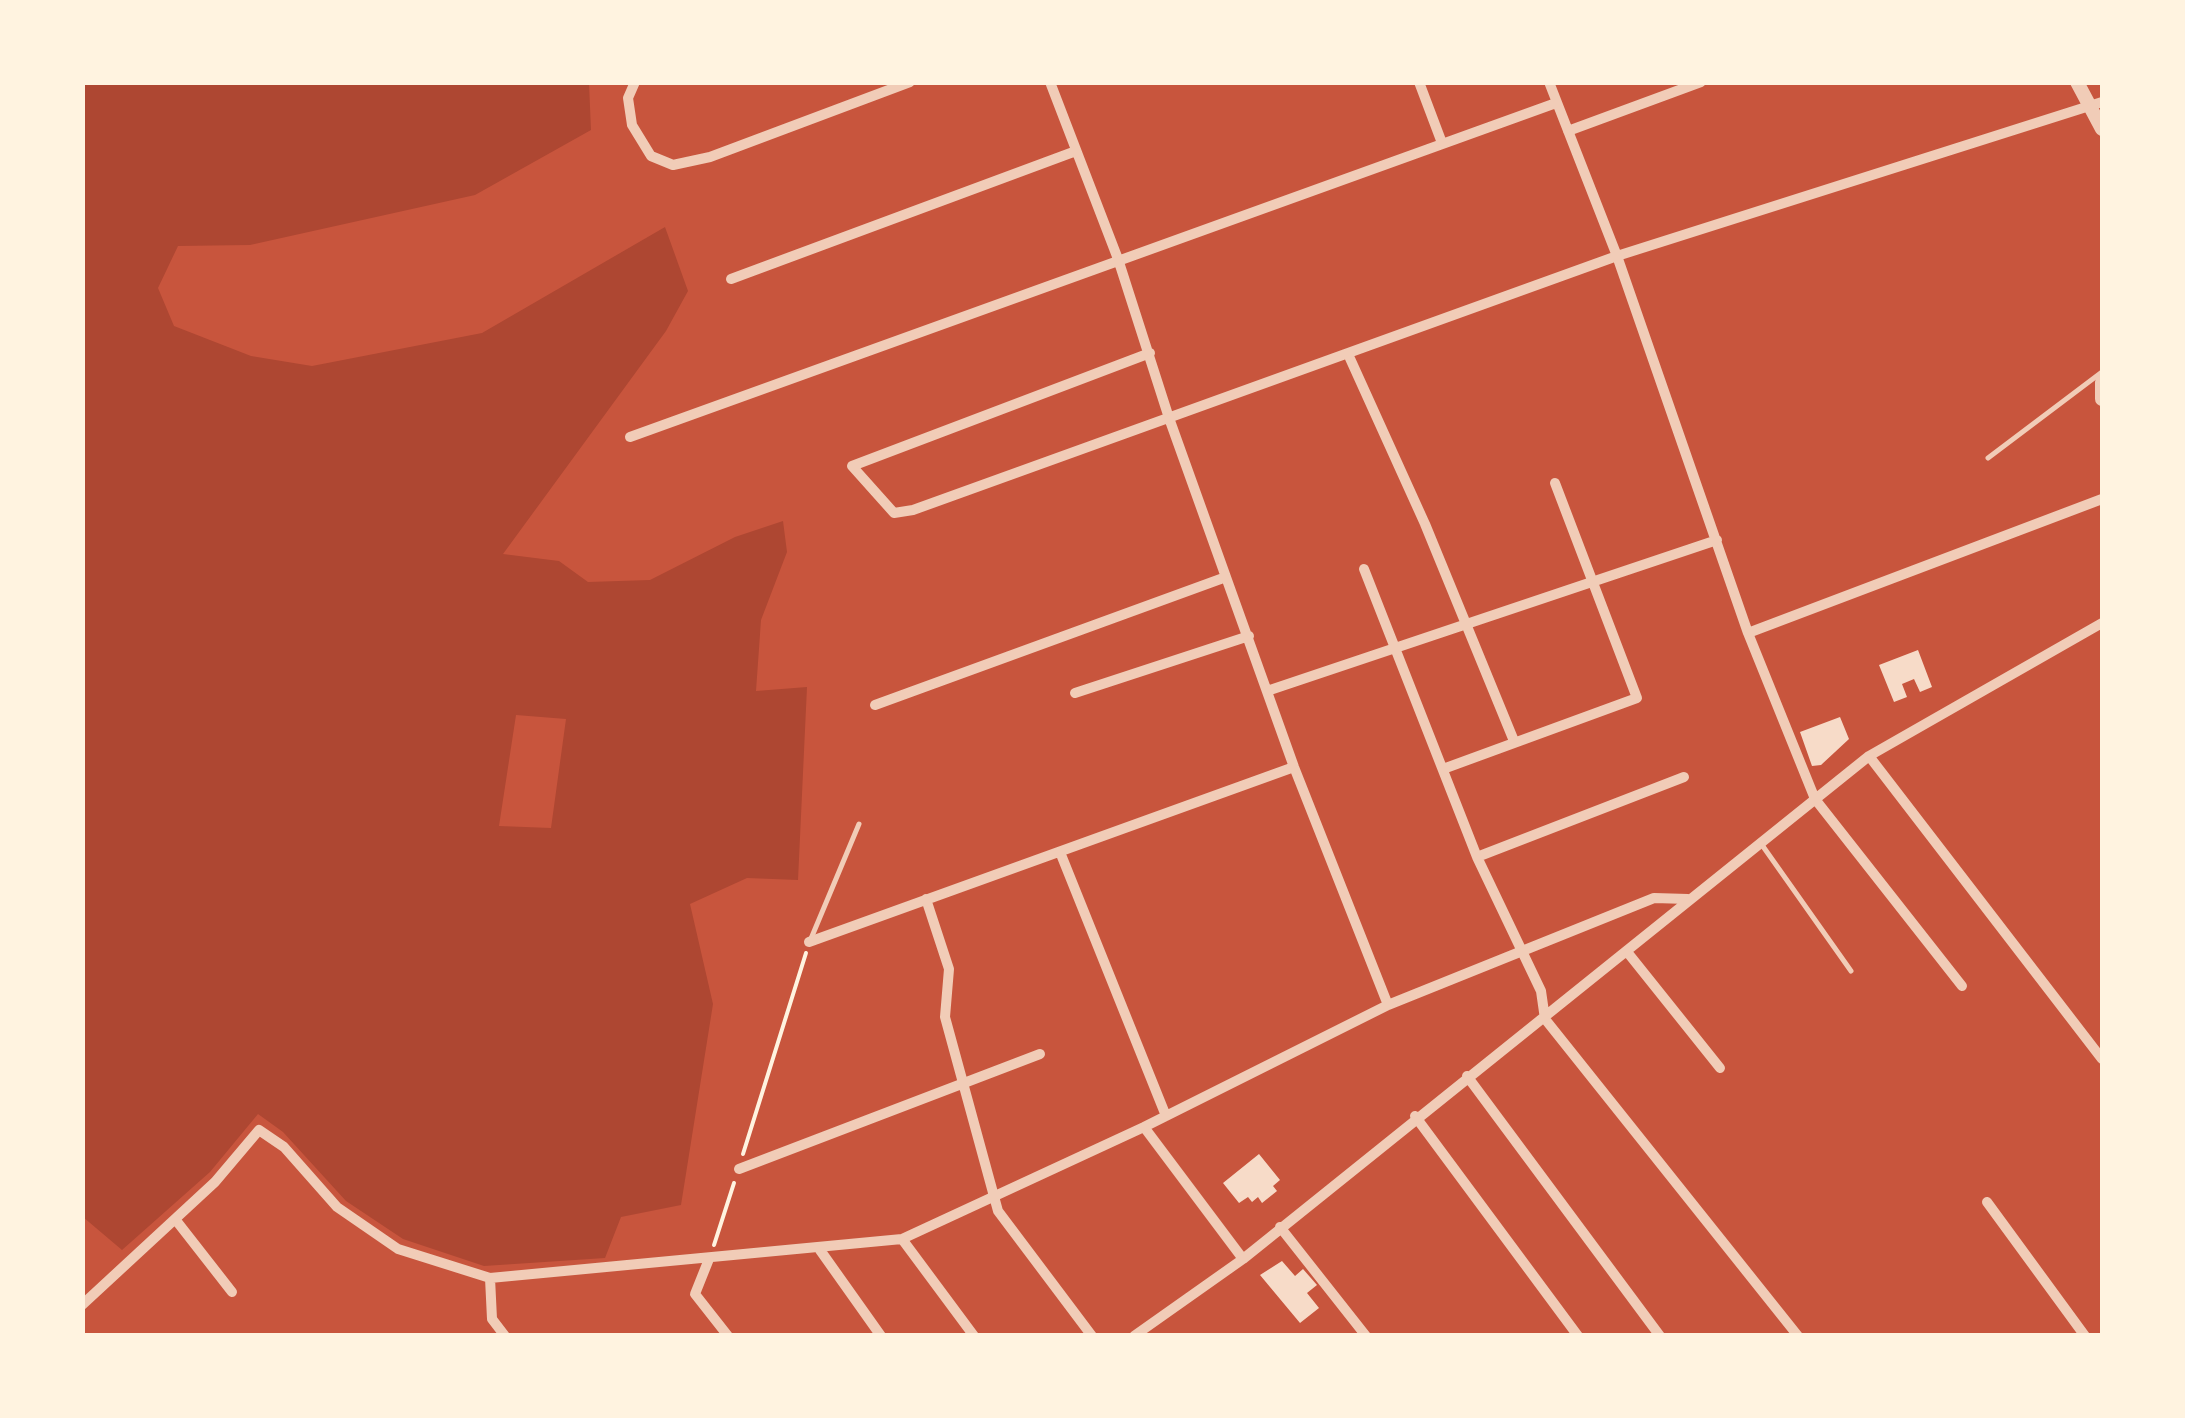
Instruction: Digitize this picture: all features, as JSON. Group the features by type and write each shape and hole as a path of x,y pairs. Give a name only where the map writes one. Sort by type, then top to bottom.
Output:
{"street":[{"path":"635,82 628,98 632,125 651,156 673,166 710,157 910,82"},
{"path":"1050,82 1118,259 1169,418 1270,690 1294,766 1388,1005"},
{"path":"1419,82 1442,143"},
{"path":"1548,82 1618,256 1748,633 1816,799 1962,986"},
{"path":"1568,131 1701,82"},
{"path":"2077,82 2097,103 2102,129"},
{"path":"630,437 1556,102"},
{"path":"1150,352 852,466 894,513 996,482 1618,256 2097,103"},
{"path":"730,279 1076,151"},
{"path":"1348,354 1514,741"},
{"path":"2102,382 2102,399"},
{"path":"1443,769 1637,698 1555,482"},
{"path":"1748,633 2102,499"},
{"path":"1270,690 1717,540"},
{"path":"1364,569 1477,857 1540,991 1544,1018 1798,1336"},
{"path":"875,705 1226,576"},
{"path":"1134,1336 1242,1258 1415,1116 1628,953 1688,899 1869,756 2102,623"},
{"path":"1075,693 1249,636"},
{"path":"1869,756 2102,1059"},
{"path":"809,942 1294,766"},
{"path":"1477,857 1684,776"},
{"path":"1060,852 1166,1116"},
{"path":"82,1305 215,1182 259,1130 284,1147 337,1207 398,1249 490,1278 710,1259 749,1252 820,1250 902,1239 1144,1127 1388,1005 1654,898 1688,899"},
{"path":"926,899 949,969 945,1017 998,1196 998,1211 1092,1336"},
{"path":"1628,953 1720,1068"},
{"path":"739,1169 1040,1054"},
{"path":"1468,1076 1660,1336"},
{"path":"1415,1116 1578,1336"},
{"path":"1144,1127 1242,1258"},
{"path":"1987,1202 2085,1336"},
{"path":"175,1219 232,1292"},
{"path":"1280,1227 1366,1336"},
{"path":"902,1239 974,1336"},
{"path":"820,1250 881,1336"},
{"path":"710,1259 695,1294 728,1336"},
{"path":"490,1278 492,1319 506,1336"}],"lane":[{"path":"1988,458 2102,372"},
{"path":"809,942 859,824"},
{"path":"1760,842 1851,971"}],"path":[{"path":"710,1259 809,942"}],"shaded area":[{"path":"83,82 589,83 591,130 475,195 250,245 178,246 158,288 174,326 251,356 312,366 482,333 665,227 688,291 666,331 503,554 559,561 588,582 650,580 735,537 783,521 787,552 761,620 756,691 807,687 798,880 747,878 690,904 713,1004 681,1205 621,1217 605,1258 484,1266 403,1239 346,1201 283,1132 258,1114 210,1172 122,1250 83,1217","holes":["516,715 566,719 551,828 499,826"]}],"building":[{"path":"1918,650 1932,687 1920,692 1914,679 1902,684 1907,697 1894,702 1879,665"},
{"path":"1840,717 1849,739 1821,765 1812,766 1800,732"},
{"path":"1259,1154 1280,1180 1273,1186 1277,1191 1262,1203 1258,1197 1252,1202 1248,1197 1239,1203 1223,1183"},
{"path":"1282,1261 1295,1276 1303,1269 1317,1285 1307,1293 1319,1308 1300,1323 1260,1275"}]}
